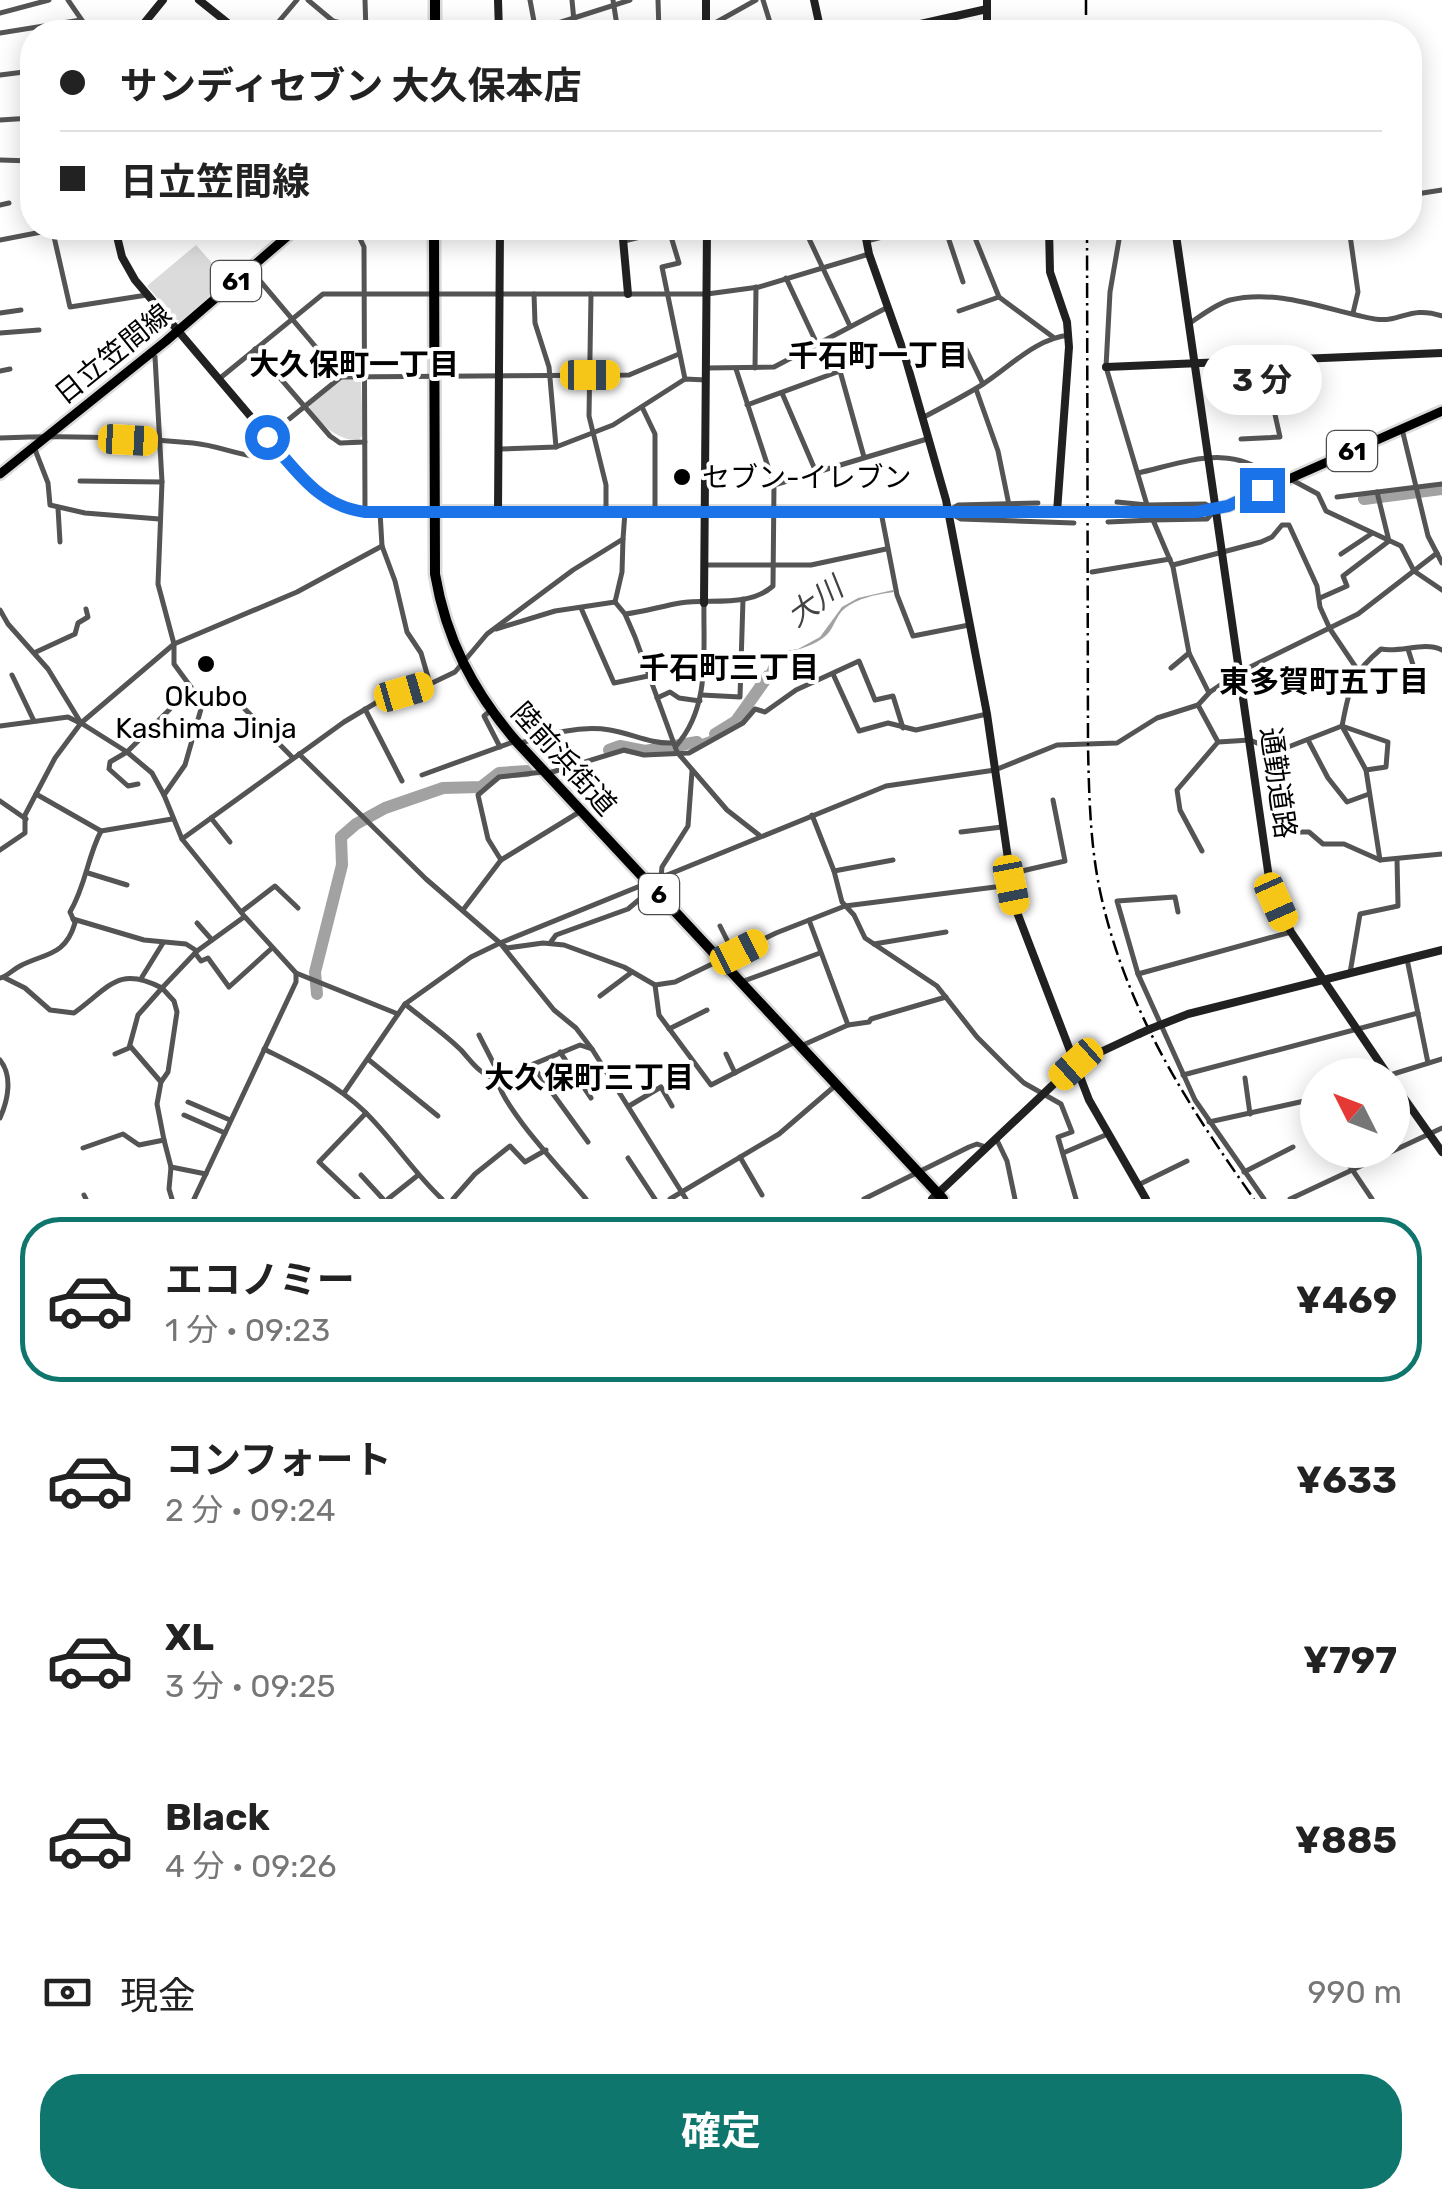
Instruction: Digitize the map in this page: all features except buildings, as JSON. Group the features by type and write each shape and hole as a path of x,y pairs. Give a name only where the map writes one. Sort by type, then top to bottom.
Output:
{"highway":[{"name":"陸前浜街道","path":"434,240 434,548 440,599 463,666 490,711 517,742 938,1197"}],"main road":[{"name":"日立笠間線","path":"0,474 152,353 284,240"},
{"name":"61","path":"434,511 1215,510 1442,411"}],"street":[{"path":"0,13 50,0"},
{"path":"68,0 81,20"},
{"path":"147,20 164,0"},
{"path":"200,0 224,20"},
{"path":"280,20 297,0"},
{"path":"308,0 332,20"},
{"path":"572,0 574,19"},
{"path":"570,20 630,0"},
{"path":"724,20 760,0"},
{"path":"929,20 987,4"},
{"path":"0,204 9,203"},
{"path":"55,240 70,307 147,295"},
{"path":"118,240 122,257 147,295 320,496 339,507 365,512 434,511"},
{"path":"360,240 364,248 365,512"},
{"path":"498,512 500,240"},
{"path":"628,240 623,241 628,294"},
{"path":"672,240 679,262 662,268 685,380"},
{"path":"501,860 488,838 478,795 499,777 545,773 624,750 644,755 675,747 694,723 701,698 706,565 707,240"},
{"path":"809,240 850,326"},
{"path":"871,240 867,241 869,254 948,512 987,714 1011,885 1023,932 1089,1100 1146,1199"},
{"path":"948,240 963,282"},
{"path":"976,240 999,297 1053,337"},
{"path":"1049,240 1050,272 1069,335 1056,512"},
{"path":"1118,240 1110,292 1106,367 1147,504"},
{"name":"通勤道路","path":"1177,240 1270,885 1292,932 1377,1058"},
{"path":"1351,240 1358,292 1353,312"},
{"path":"219,379 323,294 707,294 756,288 869,254"},
{"path":"250,269 341,377"},
{"path":"786,278 817,344"},
{"path":"755,368 756,288"},
{"path":"534,294 536,323 547,358 556,447"},
{"path":"590,294 591,434 606,485 606,512"},
{"path":"959,311 999,297"},
{"path":"1188,324 1219,305 1246,298 1299,302 1378,320 1424,310 1442,316"},
{"path":"706,368 774,368 888,306"},
{"path":"0,313 21,310"},
{"path":"0,333 39,330"},
{"path":"921,418 976,389 1018,362 1040,342 1069,335"},
{"path":"965,347 983,384"},
{"path":"255,349 340,443 366,442"},
{"path":"152,353 162,482 158,584 174,644 174,664 198,699 200,717 184,765 164,795"},
{"path":"1106,367 1442,353"},
{"path":"267,437 341,377 630,375 679,354"},
{"path":"1241,439 1280,437 1270,360"},
{"path":"625,614 679,603 743,599 773,586 774,486 736,368"},
{"path":"0,371 10,369"},
{"path":"747,405 840,371 864,458"},
{"path":"500,449 556,447 591,434 685,380 706,380"},
{"path":"976,389 998,451 1009,505"},
{"path":"782,393 816,472"},
{"path":"642,407 655,434 655,512"},
{"path":"1402,429 1428,536 1442,563"},
{"path":"0,438 49,435 160,441 198,444 260,457 284,457"},
{"path":"774,486 927,439"},
{"path":"34,446 48,483 50,505 115,517 159,519"},
{"path":"1138,473 1208,457 1232,457 1266,470 1279,483"},
{"path":"1290,478 1321,501 1326,512 1401,546 1414,571 1442,590"},
{"path":"80,481 162,482"},
{"path":"1337,497 1377,496 1442,484"},
{"path":"1377,496 1389,541"},
{"path":"1108,522 1207,519 1215,510 1205,504 1116,502"},
{"path":"948,512 958,505 1038,503"},
{"path":"58,508 60,542"},
{"path":"380,512 382,546 407,632 421,653 430,684"},
{"path":"615,602 622,572 625,512"},
{"path":"881,512 902,616 913,636 971,624"},
{"path":"948,512 961,519 1074,523"},
{"path":"1153,520 1171,562 1190,654 1209,692"},
{"path":"1092,572 1171,562 1261,542 1272,537 1282,525 1289,525 1330,629 1357,668"},
{"path":"1341,554 1371,534"},
{"path":"182,839 365,709 384,698 430,684 463,666 468,654 491,630 623,539"},
{"path":"1320,598 1347,586 1343,576 1389,541"},
{"path":"0,850 25,833 26,818 36,794 55,758 81,723 174,644 297,592 382,546"},
{"path":"706,565 811,565 886,548"},
{"path":"344,1093 404,1004 471,957 650,885 759,835 886,786 996,770 1056,745 1118,743 1157,718 1198,705 1209,692 1238,674 1358,614 1437,553"},
{"path":"656,698 670,692 679,698 740,697 743,599"},
{"path":"491,630 555,612 615,602"},
{"path":"615,602 625,614 675,747 726,810 759,835"},
{"path":"581,608 614,683 648,676"},
{"path":"36,652 74,634 78,623 88,617 86,609"},
{"path":"0,610 8,624 36,652 81,723"},
{"path":"1380,860 1366,770 1342,726 1357,668 1381,650 1433,646 1442,650"},
{"path":"1408,649 1420,684"},
{"path":"1172,668 1190,654"},
{"path":"422,774 500,747 566,730 604,729 690,753 743,723 755,708 765,712 796,690 858,661 875,700 893,696 903,728"},
{"path":"832,674 860,731 888,723 916,730 987,714"},
{"path":"12,675 34,721"},
{"path":"184,681 184,696"},
{"path":"138,784 128,786 109,769 116,756 126,752 192,688"},
{"path":"198,699 233,696 462,911 507,948 564,946 655,985 675,982 845,906 1011,885"},
{"path":"1198,705 1218,742"},
{"path":"365,709 402,781"},
{"path":"490,711 484,716 500,747"},
{"path":"0,726 68,718 126,752 152,773 182,839 296,973 398,1014"},
{"path":"1202,851 1180,810 1177,790 1218,742 1250,740 1271,749 1283,749 1342,726 1388,742 1386,767 1366,770"},
{"path":"1308,739 1328,778 1347,802 1369,794"},
{"path":"662,877 666,860 688,826 692,771"},
{"path":"36,794 101,830 172,820"},
{"path":"1010,874 1064,861 1053,800"},
{"path":"0,802 26,818"},
{"path":"462,911 501,860 581,811"},
{"path":"812,815 845,906 865,938 926,976 989,1050 1024,1083 1062,1104 1072,1132 1058,1137 1076,1199"},
{"path":"211,818 230,842"},
{"path":"961,832 1003,827"},
{"path":"2,978 21,965 50,956 72,932 70,912 82,893 88,874 87,859 101,830"},
{"path":"1292,832 1309,832 1323,844 1344,844 1380,860 1442,854"},
{"path":"1350,973 1360,914 1398,906 1397,858"},
{"path":"834,871 893,860"},
{"path":"88,874 127,885"},
{"path":"550,944 556,935 628,909 650,885"},
{"path":"116,1054 129,1045 138,1015 196,952 275,886 298,908"},
{"path":"1178,912 1175,897 1117,900 1138,974 1183,1074 1209,1122 1264,1199"},
{"path":"73,919 126,936 186,944 201,960 208,958 229,987 272,948"},
{"path":"809,920 848,1025"},
{"path":"197,923 212,940"},
{"path":"720,926 734,954"},
{"path":"874,944 946,932"},
{"path":"1138,974 1292,932"},
{"path":"142,978 163,943"},
{"path":"500,943 592,1050 686,1199"},
{"path":"938,1197 1076,1064 1188,1014 1442,950"},
{"path":"740,982 820,953"},
{"path":"1407,959 1428,1063"},
{"path":"600,996 632,972"},
{"path":"194,1199 296,982 296,973"},
{"path":"2,978 25,988 50,1010 74,1013 121,979 133,976 162,988 174,1001 177,1012 168,1072 161,1082 158,1104 172,1199"},
{"path":"655,985 656,1010 711,1085 797,1044 946,997"},
{"path":"404,1004 460,1050 474,1067 499,1079 580,1045 592,1050"},
{"path":"669,1029 707,1010"},
{"path":"1183,1074 1418,1013"},
{"path":"479,1035 499,1079 499,1090 586,1199"},
{"path":"129,1045 161,1082"},
{"path":"264,1048 344,1093 442,1199"},
{"path":"560,1052 591,1098"},
{"path":"726,1054 735,1073"},
{"path":"1410,1070 1442,1059"},
{"path":"0,1060 7,1072 8,1101 0,1118"},
{"path":"369,1060 438,1116"},
{"path":"532,1065 588,1142"},
{"path":"1245,1078 1250,1114"},
{"path":"670,1199 779,1134 836,1085"},
{"path":"629,1106 660,1087 672,1106"},
{"path":"188,1102 230,1120"},
{"path":"1209,1122 1300,1103"},
{"name":"通勤道路","path":"1410,1106 1442,1152"},
{"path":"358,1199 319,1162 366,1113"},
{"path":"184,1114 224,1133"},
{"path":"1290,1199 1442,1128"},
{"path":"82,1148 122,1134 139,1145 164,1140"},
{"path":"1063,1153 1108,1134"},
{"path":"996,1138 1007,1160 1015,1199"},
{"path":"864,1199 977,1144 986,1147"},
{"path":"453,1199 510,1146 524,1162 546,1150"},
{"path":"1244,1172 1292,1147"},
{"path":"628,1158 654,1199"},
{"path":"740,1158 762,1195"},
{"path":"1138,1185 1187,1161"},
{"path":"170,1167 206,1174"},
{"path":"1353,1170 1372,1199"},
{"path":"361,1175 385,1199 417,1175"}],"shaded area":[{"path":"196,245 228,281 182,321 176,320 147,286"},
{"path":"341,379 361,382 363,435 358,441 331,431 310,409 309,405"},
{"path":"893,590 852,604 841,612 823,638 799,649 820,637 842,607 858,598"},
{"path":"796,649 778,655 762,684 770,663 776,653"},
{"path":"740,717 706,741 682,749 684,744 715,734"}],"waterway":[{"name":"大川","path":"1364,499 1442,489"},
{"name":"大川","path":"715,734 736,721 768,676"},
{"name":"大川","path":"609,750 620,746 645,751 697,742"},
{"name":"大川","path":"317,994 315,972 342,865 341,837 385,808 443,788 481,787 499,773 527,771"}],"railway":[{"path":"1086,0 1086,20"},
{"path":"1087,240 1088,746 1091,819 1100,891 1111,934 1142,1015 1182,1090 1254,1199"}],"place":[{"name":"セブン-イレブン","path":"682,477"},
{"name":"Okubo Kashima Jinja","path":"206,664"}],"district":[{"name":"千石町一丁目","path":"878,356"},
{"name":"大久保町一丁目","path":"354,365"},
{"name":"千石町三丁目","path":"729,668"},
{"name":"東多賀町五丁目","path":"1324,682"},
{"name":"大久保町三丁目","path":"589,1078"}],"route":[{"path":"267,437 320,496 339,507 365,512 1196,512 1228,506 1262,490"}]}
